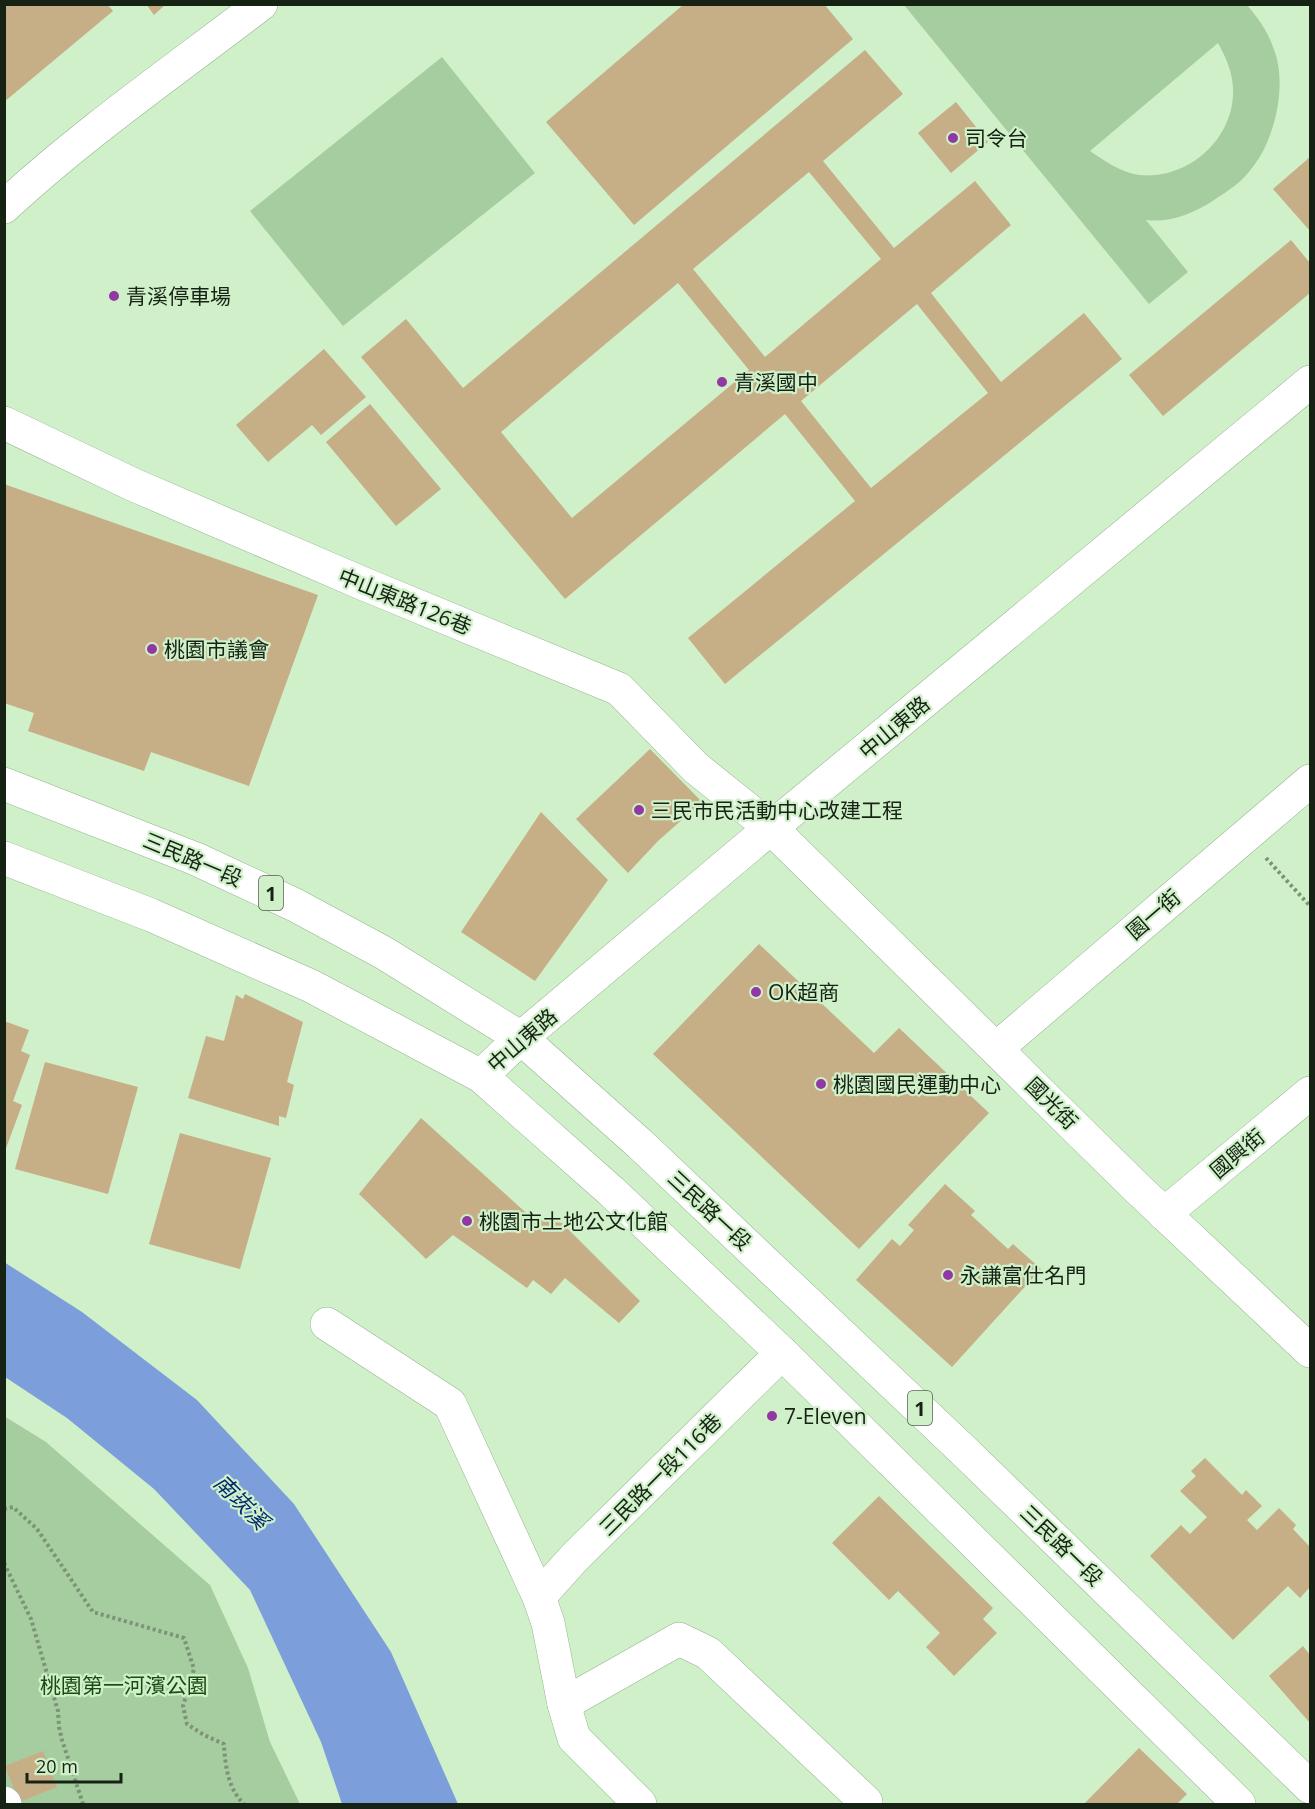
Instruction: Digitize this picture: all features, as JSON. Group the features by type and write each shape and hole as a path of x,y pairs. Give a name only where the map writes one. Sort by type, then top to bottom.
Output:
{"main road":[{"path":"4,207 67,153 261,4"},
{"name":"中山東路","path":"481,1076 521,1038 771,828 1311,382"},
{"name":"中山東路126巷","path":"4,423 156,495 619,689 696,768 771,828"},
{"name":"園一街","path":"997,1048 1311,781"},
{"name":"三民路一段","path":"4,784 196,859 295,904 384,953 521,1038 640,1144 965,1452 1311,1787"},
{"name":"國光街","path":"771,828 1164,1214 1311,1351"},
{"path":"4,858 151,915 310,986 481,1076 611,1191 782,1353 1239,1804"},
{"name":"國興街","path":"1164,1214 1311,1093"},
{"path":"327,1324 450,1404 539,1597 548,1623 564,1704 574,1738 640,1804"},
{"name":"三民路一段116巷","path":"539,1597 575,1557 782,1353"},
{"path":"564,1704 679,1639 708,1653 866,1802"}],"path":[{"path":"1245,835 1311,906"},
{"path":"4,1509 13,1508 37,1529 93,1612 184,1638 194,1669 183,1706 187,1724 224,1744 231,1784 244,1804"},
{"path":"4,1563 31,1619 58,1711 62,1740 83,1804"}],"green space":[{"path":"904,5 1247,5 1268,35 1277,61 1279,93 1273,126 1268,141 1252,168 1230,190 1190,213 1164,220 1146,220 1188,272 1149,304","holes":["1218,43 1229,68 1233,95 1224,128 1203,154 1173,171 1156,175 1139,175 1119,169 1090,151"]},
{"path":"442,57 535,173 343,326 250,211"},
{"name":"桃園第一河濱公園","path":"4,1416 46,1442 210,1585 248,1668 270,1742 300,1804 5,1804"}],"water":[{"name":"南崁溪","path":"4,1262 82,1312 197,1400 294,1504 391,1652 458,1804 342,1804 321,1742 250,1590 154,1489 67,1418 5,1377"}],"building":[{"path":"4,4 107,4 113,11 4,102"},
{"path":"146,4 166,4 154,15"},
{"path":"684,4 824,4 853,39 634,225 546,122"},
{"path":"865,50 903,94 823,161 894,248 975,181 1011,225 931,293 1001,382 1084,313 1122,359 725,684 688,638 855,501 785,414 565,599 361,357 406,319 463,388","holes":["809,172 881,259 765,357 693,269","678,283 749,370 572,518 501,432","917,304 988,393 871,488 801,401"]},
{"name":"司令台","path":"956,102 988,142 951,173 918,133"},
{"path":"1310,157 1310,231 1273,189"},
{"path":"1291,240 1310,263 1310,293 1163,416 1129,375"},
{"path":"324,349 366,397 321,435 312,425 268,462 236,425"},
{"path":"370,404 441,489 396,526 326,442"},
{"name":"桃園市議會","path":"4,484 318,595 249,786 151,752 144,771 28,731 34,713 4,703"},
{"name":"三民市民活動中心改建工程","path":"650,749 702,802 658,841 628,873 576,819"},
{"path":"541,812 608,880 535,981 461,932"},
{"name":"桃園國民運動中心","path":"759,944 874,1053 899,1028 989,1113 859,1249 653,1054"},
{"path":"245,994 303,1022 287,1082 294,1085 286,1118 279,1116 279,1126 188,1098 206,1036 224,1041 236,995 243,999"},
{"path":"4,1021 29,1030 21,1051 30,1055 13,1101 22,1105 5,1151"},
{"path":"45,1062 138,1087 108,1194 15,1169"},
{"name":"桃園市土地公文化館","path":"421,1118 533,1219 562,1223 640,1301 619,1323 565,1278 551,1294 533,1280 527,1288 453,1235 426,1259 359,1194"},
{"path":"180,1133 271,1158 240,1269 149,1244"},
{"name":"永謙富仕名門","path":"945,1184 975,1211 971,1215 1008,1249 1013,1244 1041,1269 952,1367 856,1280 892,1239 900,1246 914,1230 908,1225"},
{"path":"1205,1458 1242,1495 1246,1490 1262,1506 1247,1520 1257,1530 1279,1508 1296,1525 1293,1529 1310,1547 1310,1587 1300,1598 1288,1586 1233,1640 1150,1556 1181,1525 1190,1534 1207,1517 1180,1491 1196,1476 1191,1471"},
{"path":"879,1496 993,1608 983,1619 997,1633 954,1676 926,1647 940,1633 898,1591 889,1600 832,1543"},
{"path":"1303,1646 1310,1655 1310,1723 1269,1676"},
{"path":"1139,1748 1187,1794 1177,1804 1084,1804"},
{"path":"43,1751 57,1787 19,1802 5,1766"}],"place":[{"name":"司令台","path":"953,138"},
{"name":"青溪停車場","path":"114,296"},
{"name":"青溪國中","path":"722,382"},
{"name":"桃園市議會","path":"152,649"},
{"name":"三民市民活動中心改建工程","path":"639,810"},
{"name":"OK超商","path":"756,992"},
{"name":"桃園國民運動中心","path":"821,1084"},
{"name":"桃園市土地公文化館","path":"467,1221"},
{"name":"永謙富仕名門","path":"948,1275"},
{"name":"7-Eleven","path":"772,1416"}]}
